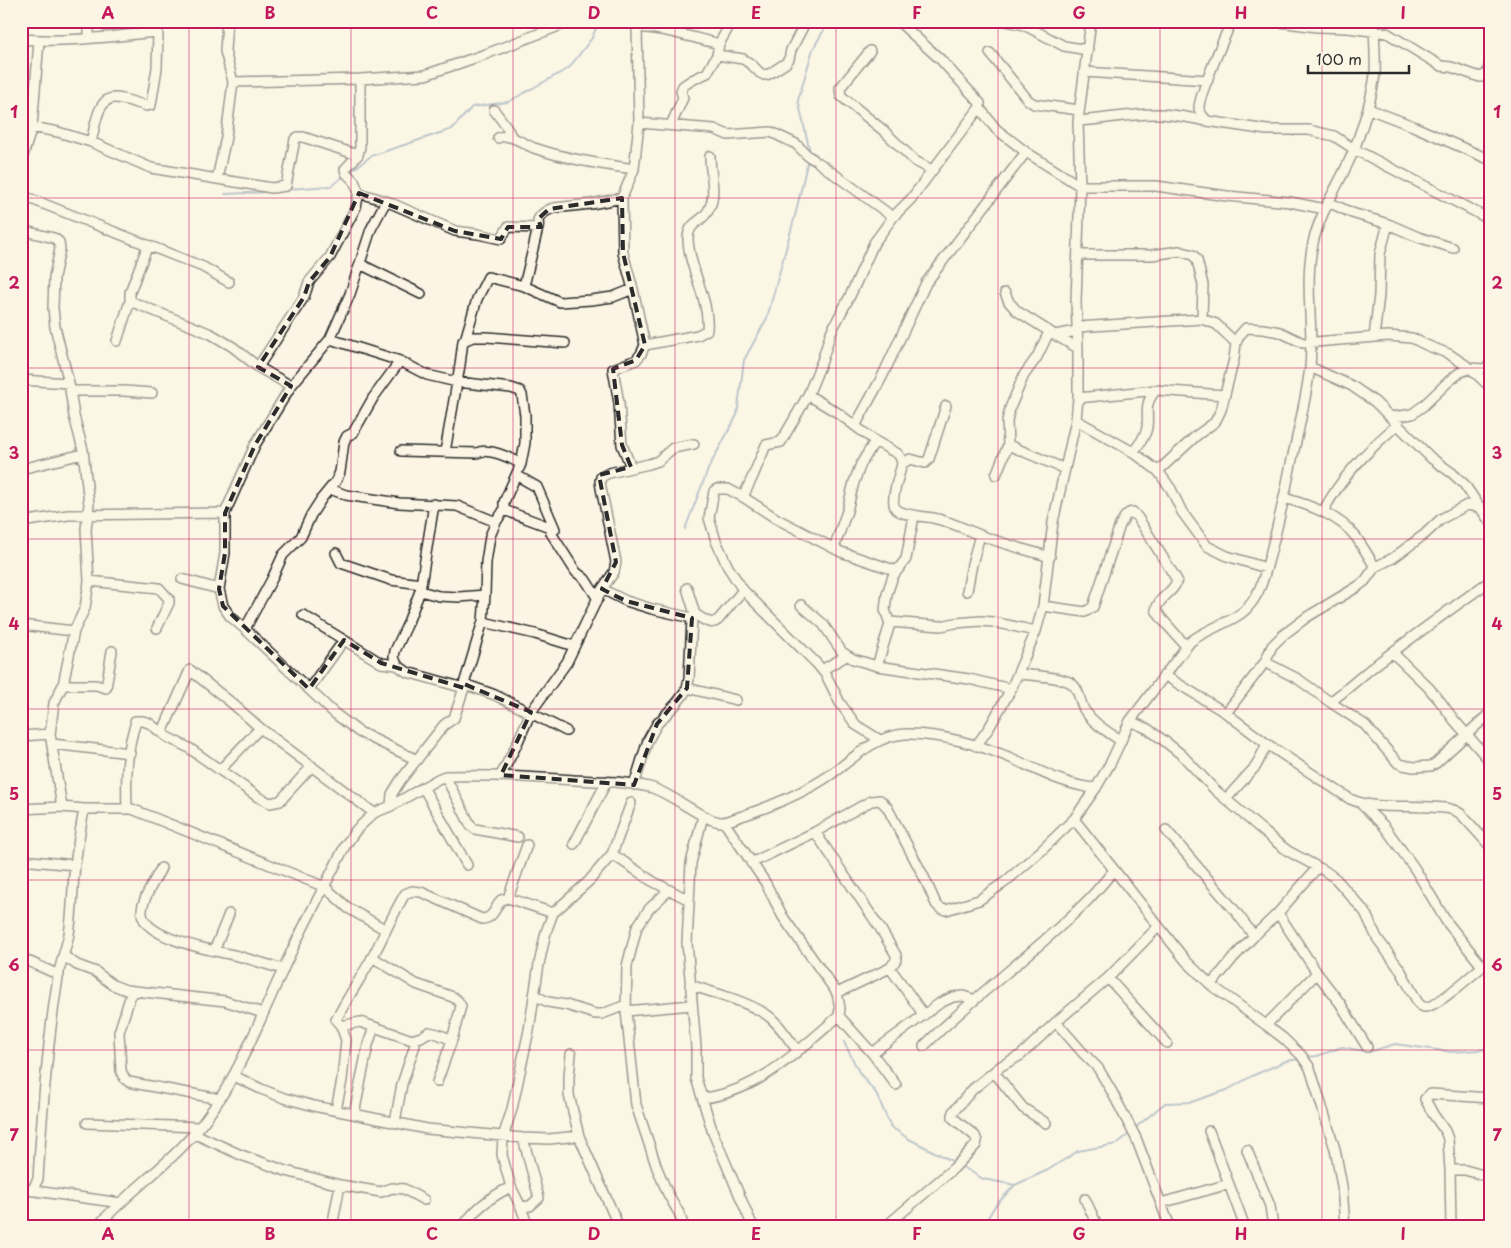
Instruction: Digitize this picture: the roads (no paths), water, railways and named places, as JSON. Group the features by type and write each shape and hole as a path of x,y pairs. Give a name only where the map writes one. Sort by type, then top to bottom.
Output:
{"street":[{"path":"89,21 89,38"},
{"path":"91,142 100,107 105,102 115,98 148,106 151,105 157,68 158,32 154,26 155,21"},
{"path":"217,179 226,137 233,82 225,51 228,21"},
{"path":"233,82 360,79 425,75 572,21"},
{"path":"671,125 683,98 681,91 683,86 707,73 717,55 719,44 732,21"},
{"path":"717,55 743,59 760,73 764,75 770,74 789,59 790,50 806,21"},
{"path":"743,496 754,476 766,445 781,442 808,395 832,332 874,243 893,217 911,199 975,112 979,110 980,102 942,60 898,21"},
{"path":"1006,21 1024,25 1064,46 1088,50"},
{"path":"976,746 989,728 1011,689 1036,631 1044,606 1053,522 1076,420 1078,398 1077,329 1080,186 1078,121 1091,21"},
{"path":"1207,121 1199,109 1208,80 1232,21"},
{"path":"1272,21 1387,33 1441,66 1451,67 1480,77 1488,77 1490,63"},
{"path":"751,863 815,832 871,800 876,800 883,802 895,821 936,904 940,908 946,910 979,900 1005,882 1074,819 1096,788 1130,721 1186,646 1200,634 1246,610 1254,600 1266,568 1278,526 1310,367 1310,262 1314,241 1326,206 1354,149 1369,109 1375,73 1374,21"},
{"path":"631,467 622,444 619,403 613,369 636,360 645,345 623,253 622,198 634,169 640,123 638,24 719,44"},
{"path":"21,39 89,38 158,32"},
{"path":"21,162 32,127 39,40"},
{"path":"870,51 840,88 841,96 884,131 915,161 932,170"},
{"path":"990,54 1028,100 1034,104 1079,110"},
{"path":"1084,72 1208,80"},
{"path":"258,368 304,297 309,282 330,257 356,207 359,193 354,181 346,173 346,169 358,155 360,147 360,79"},
{"path":"1369,109 1486,158 1490,157"},
{"path":"494,110 511,136"},
{"path":"979,110 982,111 996,129 1026,152 1080,186 1156,186 1227,196 1326,206 1388,224 1418,237 1453,248"},
{"path":"1078,121 1108,119 1118,116 1160,114 1267,130 1309,130 1334,136 1354,149 1489,219"},
{"path":"640,123 714,129 728,135 772,132 796,144 808,156 893,217"},
{"path":"32,127 58,132 91,142 151,168 272,188 285,187 295,140 298,137 358,155"},
{"path":"498,138 501,136 511,136 524,144 560,155 634,169"},
{"path":"855,426 882,377 926,283 1026,152"},
{"path":"645,345 698,335 707,330 703,297 694,271 688,234 693,224 702,218 710,207 712,186 710,156"},
{"path":"359,193 386,201 455,231 469,234 501,239 508,227 538,228"},
{"path":"21,195 148,244 203,268 229,282"},
{"path":"524,286 538,228 538,219 549,210 622,198"},
{"path":"386,201 371,229 350,294 330,339 291,386 255,446 224,514 225,553 219,589 223,606 230,616 334,713 359,732 417,760"},
{"path":"1374,337 1379,295 1380,254 1388,224"},
{"path":"21,230 54,238 59,242 60,249 54,277 53,308 55,327 70,387 74,416 83,454 89,504 86,529 88,581 85,608 74,631 63,685 54,703 50,734 62,807"},
{"path":"117,341 130,300 130,292 148,244"},
{"path":"1078,255 1152,255 1179,251 1193,255 1197,260 1203,285 1202,320"},
{"path":"360,264 421,294"},
{"path":"444,452 457,382 462,341 465,340 477,299 488,277 524,286 560,302 613,297 633,289"},
{"path":"1005,294 1017,311 1078,348"},
{"path":"130,300 211,334 233,347 258,368 291,386"},
{"path":"996,475 1008,445 1007,421 1010,408 1024,375 1052,333 1077,329 1202,320 1216,324 1236,343"},
{"path":"1158,471 1196,436 1215,422 1234,360 1236,343 1246,328 1280,332 1301,342 1401,336 1412,338 1449,354 1470,368 1490,387"},
{"path":"465,340 473,337 487,337 565,343"},
{"path":"330,339 400,361 427,375 457,382 503,386 520,391 525,415 525,443 521,464 504,502 504,510 490,536 487,550 483,621 454,718 444,725 392,794 391,806"},
{"path":"245,629 283,555 301,537 311,515 322,498 330,490 340,472 344,442 347,436 353,433 373,398 400,361"},
{"path":"1323,512 1329,499 1365,453 1398,420 1412,414 1423,406 1459,373 1470,368 1484,368 1490,365"},
{"path":"1310,367 1352,386 1375,402 1388,415 1398,420 1431,458 1458,478 1490,522"},
{"path":"21,380 70,387 152,392"},
{"path":"1078,398 1156,390 1224,395"},
{"path":"1134,452 1145,435 1148,401 1156,390"},
{"path":"808,395 838,413 875,441 898,454 902,464 895,490 894,505 896,510 914,516 934,518 953,523 980,535 1050,557"},
{"path":"902,464 912,459 925,463 929,459 946,406"},
{"path":"1076,420 1134,452 1158,471 1171,489 1182,512 1208,546 1227,556 1266,568"},
{"path":"834,548 847,511 854,482 861,464 875,441"},
{"path":"501,775 531,712 567,662 602,589 614,572 616,562 600,481 601,477 605,474 658,461 673,448 694,444"},
{"path":"1008,445 1065,469"},
{"path":"401,451 477,453 486,451 510,457 521,464"},
{"path":"21,470 83,454"},
{"path":"516,475 537,487 555,530"},
{"path":"880,740 856,725 840,703 822,670 743,590 728,567 708,518 714,492 717,489 728,489 743,496 777,519 841,552 897,571"},
{"path":"330,490 346,495 399,503 457,506 496,522"},
{"path":"1226,713 1265,662 1272,646 1282,636 1307,617 1357,587 1365,581 1375,567 1393,558 1441,519 1467,505 1472,495"},
{"path":"1284,498 1300,502 1336,519 1355,536 1375,567"},
{"path":"396,664 395,651 407,625 420,588 434,504"},
{"path":"1467,505 1478,507"},
{"path":"504,510 555,530"},
{"path":"1044,606 1085,612 1093,607 1120,525 1126,515 1133,512 1176,580 1174,586 1158,604 1156,610 1186,646"},
{"path":"21,522 87,514 224,514"},
{"path":"877,666 890,622 884,607 894,576 906,558 914,516"},
{"path":"555,530 551,533 576,572 585,579 598,599"},
{"path":"967,591 980,535"},
{"path":"336,553 341,563 367,573 420,588 439,596 459,597 485,594"},
{"path":"182,579 219,589"},
{"path":"88,581 160,588 169,599 169,603 157,628"},
{"path":"1330,702 1346,691 1377,664 1490,581"},
{"path":"634,784 648,740 657,724 676,704 689,679 694,616 687,588"},
{"path":"602,589 626,601 652,610 694,616 711,622 716,621 743,590"},
{"path":"801,605 823,624 846,656 877,666 969,678 1011,689"},
{"path":"303,615 381,663 396,664 406,672 495,695 566,731"},
{"path":"483,621 558,640 574,646"},
{"path":"890,622 941,626 981,621 1036,631"},
{"path":"21,625 74,631"},
{"path":"309,690 344,640"},
{"path":"63,685 96,685 106,688 112,651"},
{"path":"1392,653 1428,687 1490,761"},
{"path":"822,670 846,656"},
{"path":"1265,662 1298,679 1365,725 1398,763 1408,766 1431,766 1490,713"},
{"path":"162,733 190,670 260,728 374,813"},
{"path":"1018,674 1069,681 1076,688 1084,709 1096,723 1121,740"},
{"path":"1164,675 1226,713 1314,777 1350,799 1376,806 1418,806 1456,810 1490,846"},
{"path":"686,688 736,700"},
{"path":"127,809 126,789 130,742 135,721 149,724 189,748 258,797 270,803 280,801 312,766"},
{"path":"1130,721 1148,729 1168,743 1182,755 1214,790 1274,841 1336,879 1365,912 1377,938 1401,970 1418,1003 1428,1007 1439,1002 1486,963 1446,921 1416,869 1384,826 1360,803"},
{"path":"220,770 260,728"},
{"path":"21,736 50,734"},
{"path":"97,1227 108,1214 170,1160 197,1130 220,1099 234,1076 283,970 345,846 356,830 374,813 391,806 438,778 445,776 501,775 634,784 660,790 703,816 724,822 777,804 808,789 829,776 866,748 880,740 904,734 950,739 976,746 1074,784 1096,788"},
{"path":"52,744 130,753"},
{"path":"1226,799 1256,766 1268,744"},
{"path":"445,776 471,826 475,829 518,837"},
{"path":"574,844 608,781"},
{"path":"423,786 467,865"},
{"path":"528,1227 511,1186 502,1155 502,1137 512,1109 546,932 553,913 589,881 612,854 631,803"},
{"path":"21,809 62,807 132,809 325,887 348,908 386,930"},
{"path":"32,1191 38,1179 43,1096 52,1020 58,975 64,956 72,914 75,865 84,809"},
{"path":"703,816 691,863 688,900 687,943 696,1047 696,1078 713,1133 753,1227"},
{"path":"1074,819 1186,961 1211,985 1266,1024 1301,1055 1310,1068 1335,1149 1342,1186 1345,1227"},
{"path":"703,1098 746,1087 762,1078 798,1051 839,1016 840,1008 837,993 783,917 765,882 724,822"},
{"path":"1166,830 1254,936"},
{"path":"815,832 896,955 896,960 890,968 837,993"},
{"path":"508,898 527,845"},
{"path":"612,854 652,881 688,900"},
{"path":"21,860 75,865"},
{"path":"161,868 143,904 142,912 144,919 160,934 196,947 240,956 283,970"},
{"path":"1211,985 1317,868"},
{"path":"924,1046 946,1024 1087,901 1114,870"},
{"path":"669,890 649,909 637,927 628,966 626,1008 636,1105 657,1168 684,1227"},
{"path":"336,1110 342,1080 346,1040 341,1026 336,1020 372,957 401,900 408,892 421,892 482,919 494,913 501,900 508,898 553,913"},
{"path":"1278,913 1317,973 1340,1003 1367,1047"},
{"path":"214,951 229,914"},
{"path":"885,1227 954,1168 976,1145 975,1136 954,1120 952,1115 959,1104 973,1089 994,1072 1021,1056 1056,1022 1108,978 1158,927"},
{"path":"64,956 96,972 113,986 132,991 225,1001 263,1013"},
{"path":"372,957 416,984 453,997 461,1006 452,1040 437,1082"},
{"path":"21,958 58,975"},
{"path":"890,968 924,1014"},
{"path":"1266,1024 1317,973"},
{"path":"1108,978 1167,1043"},
{"path":"690,985 765,1014 778,1026 798,1051"},
{"path":"132,991 119,1032 121,1070 125,1079 129,1082 220,1099"},
{"path":"534,995 548,1002 566,1004 595,1014 626,1008 692,1005"},
{"path":"872,1053 940,1003 953,997 963,996 975,1000"},
{"path":"839,1016 872,1053 896,1085"},
{"path":"341,1026 360,1022 408,1038 416,1039 428,1032 452,1040"},
{"path":"1056,1022 1098,1068 1136,1138 1170,1227"},
{"path":"354,1114 368,1045 374,1027"},
{"path":"395,1122 402,1084 416,1039"},
{"path":"572,1054 569,1095 579,1136 619,1227"},
{"path":"994,1072 1023,1108 1046,1123"},
{"path":"234,1076 284,1098 427,1129 523,1138 549,1139 579,1136"},
{"path":"1448,1226 1450,1170 1448,1139 1445,1131 1426,1103 1427,1097 1431,1094 1490,1098"},
{"path":"87,1123 197,1130 241,1155 286,1172 340,1185 381,1192 392,1188 404,1189 424,1200"},
{"path":"1209,1132 1245,1227"},
{"path":"521,1207 530,1206 539,1198 523,1138"},
{"path":"1247,1150 1270,1206 1273,1227"},
{"path":"1450,1170 1465,1170 1490,1177"},
{"path":"1161,1203 1229,1184"},
{"path":"332,1227 340,1185"},
{"path":"462,1227 496,1194 511,1186"},
{"path":"21,1189 120,1203"},
{"path":"1085,1199 1098,1227"}],"waterway":[{"path":"350,172 371,156 452,129 472,107 508,102 569,68 592,38 599,21"},
{"path":"810,152 798,100 813,49 829,21"},
{"path":"685,529 709,467 737,415 744,360 767,318 796,212 808,159"},
{"path":"287,189 331,186 344,176"},
{"path":"225,194 270,192"},
{"path":"844,1042 860,1074 876,1093 891,1127 909,1139 956,1163"},
{"path":"1307,1057 1317,1056 1342,1047 1369,1052 1395,1044 1452,1052 1490,1049"},
{"path":"1135,1128 1165,1103 1191,1102 1227,1090 1252,1076 1286,1061 1300,1059"},
{"path":"960,1165 983,1179 1015,1185 1048,1170 1078,1151 1117,1144 1130,1133"},
{"path":"982,1227 995,1206 1014,1186"}]}
